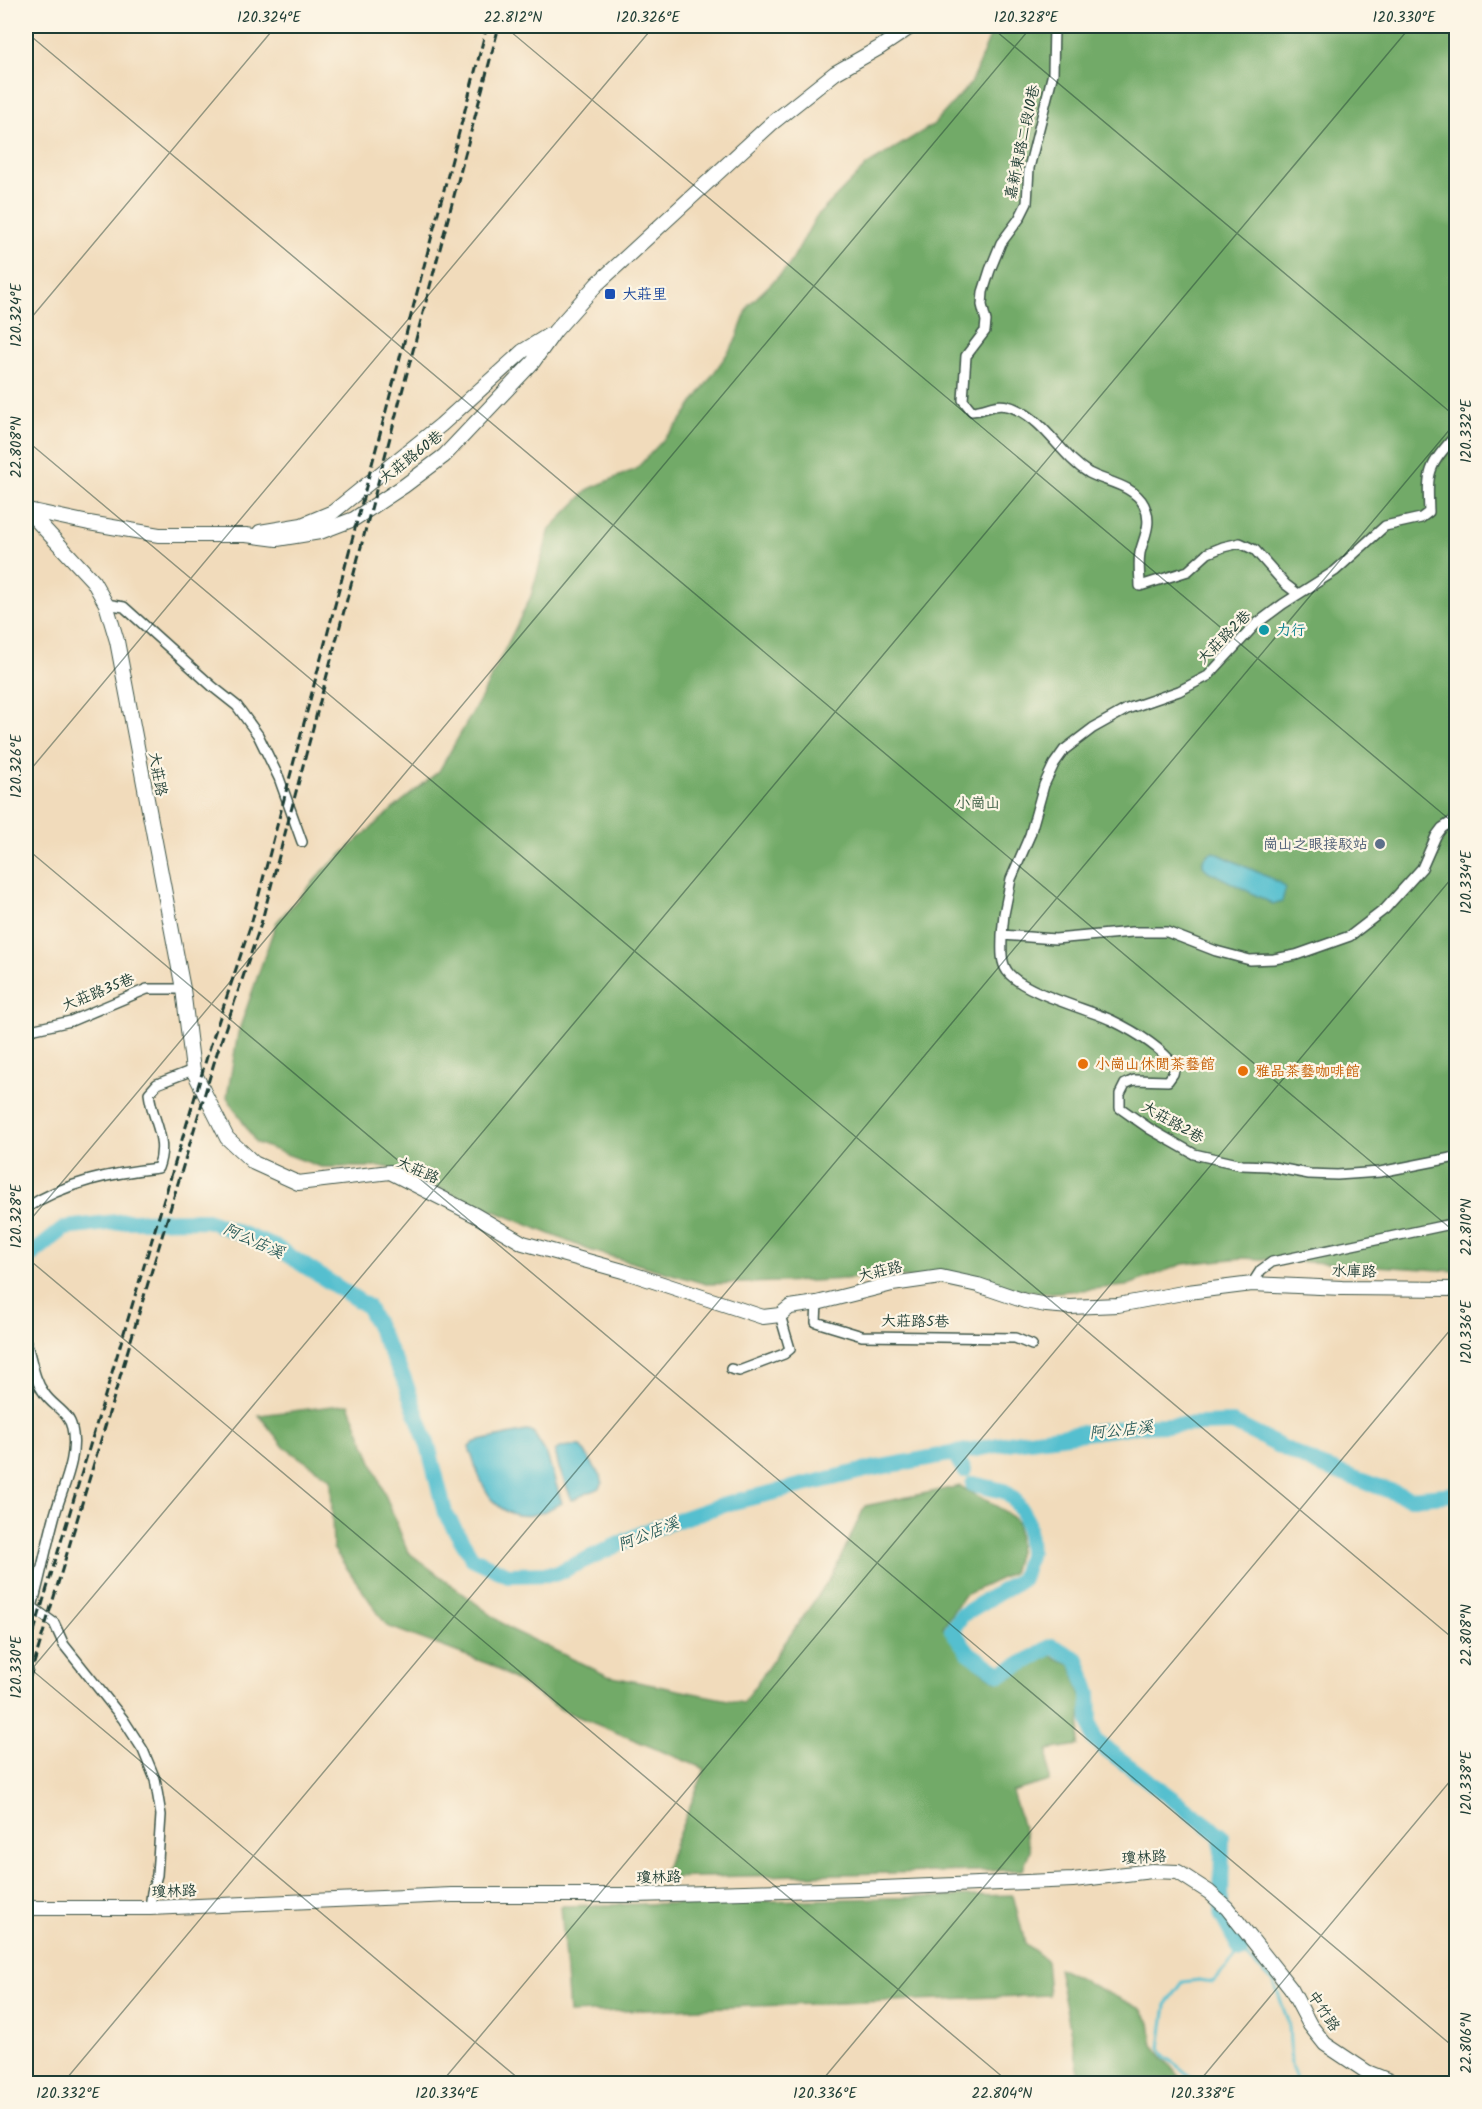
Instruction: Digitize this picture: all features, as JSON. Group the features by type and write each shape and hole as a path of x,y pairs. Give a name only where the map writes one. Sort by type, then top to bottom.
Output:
{"street":[{"name":"大莊路60巷","path":"27,509 88,523 159,535 246,535 277,539 320,532 354,519 444,456 533,362 555,331 597,284 771,124 835,73 912,26"},
{"name":"嘉新東路二段10巷","path":"1054,26 1053,73 1029,168 1026,203 1019,219 1001,243 990,270 982,304 986,321 985,331 966,356 963,400 972,411 996,404 1017,409 1042,427 1075,462 1090,473 1135,494 1144,503 1149,521 1147,536 1140,555 1140,586 1188,570 1208,554 1240,543 1255,550 1285,584 1298,594"},
{"name":"大莊路60巷","path":"246,535 302,525 333,512 441,425 523,351 555,331"},
{"name":"大莊路2巷","path":"1456,435 1430,469 1429,512 1421,518 1384,526 1335,571 1256,624 1208,676 1179,691 1127,709 1093,728 1064,750 1044,785 1030,835 1011,879 1004,914 1001,957 1007,972 1020,982 1055,999 1110,1020 1131,1031 1169,1059 1175,1066 1168,1081 1134,1080 1125,1084 1120,1094 1120,1108 1150,1130 1194,1154 1242,1165 1268,1166 1309,1174 1337,1175 1380,1172 1456,1157"},
{"name":"大莊路","path":"27,509 93,581 106,604 117,641 183,989 193,1070 227,1138 254,1163 298,1183 390,1172 475,1215 523,1243 623,1270 763,1317 780,1315 790,1307 817,1304 892,1284 941,1277 978,1285 1025,1301 1070,1307 1118,1305 1188,1292 1252,1284"},
{"path":"106,604 124,607 237,706 258,735 279,778 302,842"},
{"path":"1002,935 1055,939 1132,932 1167,932 1216,951 1250,960 1274,959 1296,954 1350,936 1386,909 1422,868 1442,828 1456,819"},
{"name":"大莊路35巷","path":"26,1031 71,1022 147,989 183,989"},
{"path":"26,1208 76,1183 119,1172 158,1168 162,1158 162,1136 149,1093 151,1088 157,1084 193,1070"},
{"path":"1252,1284 1261,1270 1272,1262 1456,1223"},
{"name":"水庫路","path":"1252,1284 1456,1289"},
{"name":"大莊路5巷","path":"817,1304 816,1322 862,1336 1015,1338 1032,1345"},
{"path":"731,1369 739,1371 784,1354 790,1349 780,1315"},
{"path":"26,1342 35,1377 45,1396 62,1410 72,1427 73,1452 54,1515 32,1607 54,1623 64,1645 123,1719 143,1750 155,1779 161,1815 157,1875 150,1908"},
{"name":"瓊林路","path":"26,1908 150,1908 452,1895 636,1895 859,1889 1073,1880 1152,1871 1178,1872 1209,1892 1227,1908 1260,1951"},
{"name":"中竹路","path":"1260,1951 1291,1989 1310,2025 1326,2044 1367,2073 1392,2082 1407,2084"}],"green space":[{"name":"小崗山","path":"994,26 1456,26 1456,1271 1243,1258 1183,1264 1126,1286 1047,1293 892,1276 706,1284 589,1250 387,1167 321,1167 256,1143 227,1097 238,1033 276,923 323,871 439,771 482,696 531,596 550,529 589,489 636,469 680,422 734,344 749,305 788,267 816,217 867,165 933,125 971,83"},
{"path":"349,1404 408,1552 510,1629 608,1676 743,1703 833,1574 865,1506 960,1486 1005,1512 1018,1523 1019,1547 1012,1573 963,1596 943,1627 966,1657 996,1681 1012,1677 1049,1655 1071,1665 1083,1701 1078,1745 1048,1750 1049,1781 1012,1792 1030,1850 1023,1870 661,1878 705,1769 562,1710 491,1665 387,1626 333,1548 331,1479 284,1447 259,1415"},
{"path":"1013,1895 1025,1943 1046,1960 1049,1995 569,2013 561,1906"},
{"path":"1058,1968 1141,2009 1150,2022 1153,2045 1184,2083 1081,2083"}],"water":[{"path":"1214,852 1279,882 1286,888 1282,901 1273,904 1208,871 1203,866 1203,859"},
{"path":"526,1431 533,1432 547,1455 562,1503 544,1512 518,1515 506,1511 489,1495 477,1472 469,1447 475,1442"},
{"path":"581,1446 603,1483 599,1488 572,1500 555,1451 561,1447"}],"waterway":[{"path":"102,26 106,28 109,26"},
{"name":"阿公店溪","path":"26,1259 65,1228 125,1221 207,1220 277,1248 367,1306 404,1379 429,1449 445,1513 472,1558 508,1575 555,1574 649,1530 725,1504 870,1469 1014,1442 1137,1426 1233,1423 1318,1465 1410,1498 1456,1494"},
{"path":"954,1453 964,1470"},
{"path":"973,1484 1004,1491 1015,1500 1027,1521 1030,1552 1022,1579 962,1615 952,1630 969,1653 1000,1674 1052,1646 1077,1659 1089,1694 1090,1722 1094,1740 1222,1836 1221,1914 1241,1951"},
{"path":"1196,2084 1194,2079 1166,2057 1160,2048 1166,2005 1183,1982 1199,1980 1213,1982 1241,1951 1274,1982 1289,2024 1291,2065 1298,2084"}],"railway":[{"path":"26,1658 209,1050 252,921 487,26"},
{"path":"26,1690 217,1053 261,924 499,26"}],"place":[{"name":"大莊里","path":"610,294"},
{"name":"力行","path":"1264,630"},
{"name":"崗山之眼接駁站","path":"1380,844"},
{"name":"小崗山休閒茶藝館","path":"1083,1064"},
{"name":"雅品茶藝咖啡館","path":"1243,1071"}]}
